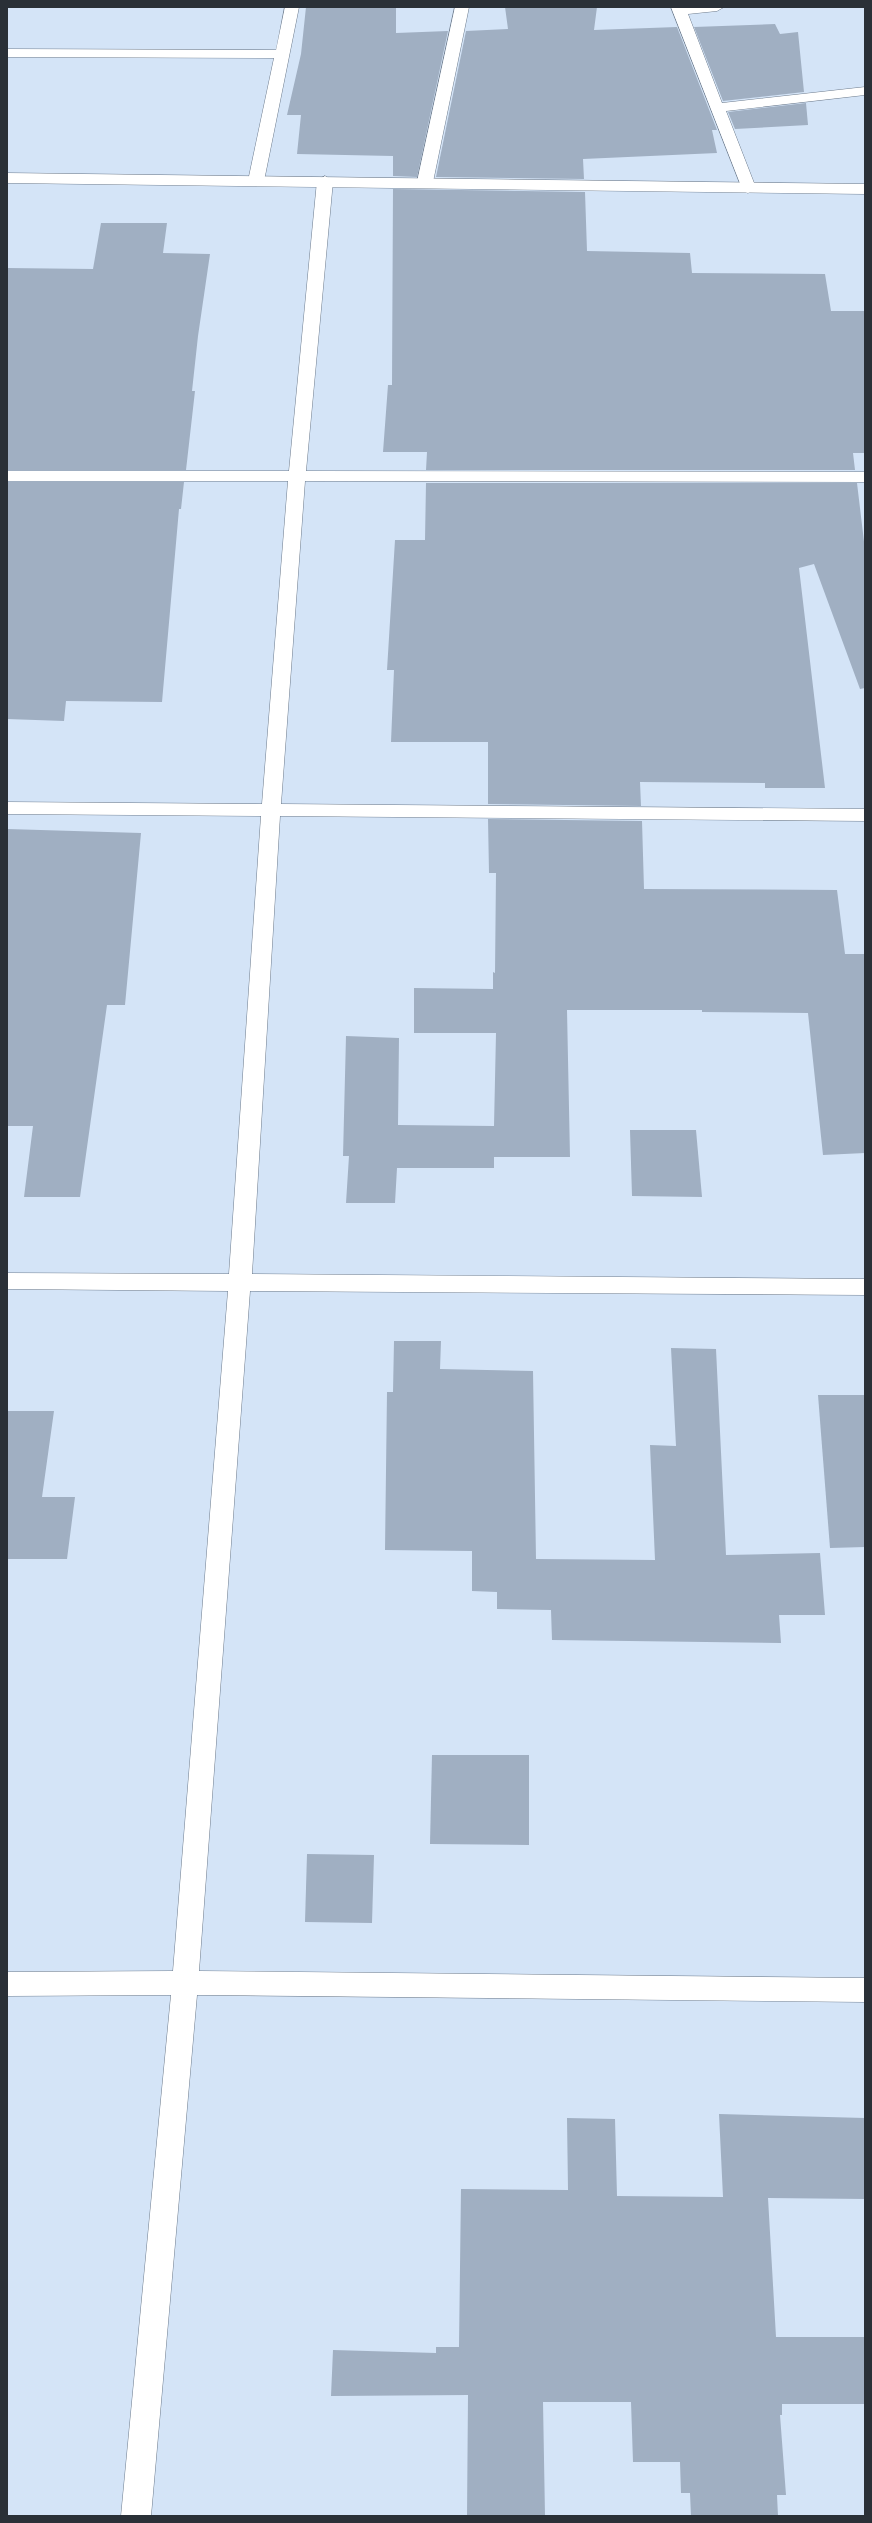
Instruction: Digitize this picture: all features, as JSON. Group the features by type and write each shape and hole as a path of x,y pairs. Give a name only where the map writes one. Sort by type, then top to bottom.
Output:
{"street":[{"path":"256,181 292,7"},
{"path":"425,182 462,7"},
{"path":"717,7 678,9 748,188"},
{"path":"7,53 282,54"},
{"path":"717,108 865,92"},
{"path":"7,178 425,182 865,189"},
{"path":"136,2516 185,1983 240,1282 271,809 297,477 325,181"},
{"path":"7,476 865,477"},
{"path":"7,808 865,815"},
{"path":"7,1281 865,1287"},
{"path":"7,1984 185,1983 865,1990"}],"building":[{"path":"306,7 396,7 396,33 448,31 417,177 393,176 393,156 297,154 301,115 287,115 301,54"},
{"path":"505,7 597,7 594,30 677,27 717,130 712,130 717,153 583,159 584,179 436,177 466,31 508,29"},
{"path":"775,24 780,34 798,32 804,92 723,101 694,27"},
{"path":"806,103 808,125 735,129 728,112"},
{"path":"393,189 585,192 587,251 690,253 692,273 825,274 831,311 865,311 865,453 853,453 855,470 426,470 427,452 383,452 388,385 392,385"},
{"path":"101,223 167,223 163,253 210,254 198,336 192,391 195,391 186,470 7,470 7,268 93,269"},
{"path":"7,482 184,482 181,509 179,509 162,702 66,701 64,721 7,719"},
{"path":"426,483 857,483 865,550 865,688 860,689 814,564 799,568 825,788 765,788 765,783 640,782 641,806 488,804 488,742 391,742 394,670 387,670 395,540 425,540"},
{"path":"488,819 642,821 644,889 837,890 845,954 865,954 865,1153 823,1155 808,1013 702,1012 702,1010 567,1010 570,1157 494,1157 494,1168 397,1168 395,1203 346,1203 349,1156 343,1156 346,1036 399,1038 398,1125 494,1126 496,1033 414,1033 414,988 493,989 493,972 495,973 496,873 489,873"},
{"path":"7,829 141,833 125,1005 107,1005 80,1197 24,1197 33,1126 7,1126"},
{"path":"630,1130 696,1130 702,1197 632,1196"},
{"path":"394,1341 441,1341 440,1369 533,1371 536,1559 655,1560 650,1445 676,1446 671,1348 716,1349 726,1555 820,1553 825,1615 779,1615 781,1643 552,1640 551,1610 497,1609 497,1592 472,1591 472,1551 385,1550 387,1392 393,1392"},
{"path":"818,1395 865,1395 865,1547 830,1548"},
{"path":"7,1411 54,1411 42,1497 75,1497 67,1559 7,1559"},
{"path":"432,1755 529,1755 529,1845 430,1844"},
{"path":"307,1854 374,1855 372,1923 305,1922"},
{"path":"719,2114 865,2118 865,2199 768,2198 776,2337 865,2337 865,2404 782,2404 782,2415 780,2415 786,2495 777,2495 778,2516 691,2516 690,2493 681,2493 680,2462 633,2462 631,2402 543,2402 545,2516 467,2516 468,2395 331,2396 333,2350 436,2353 436,2347 459,2347 461,2189 568,2190 567,2118 615,2119 617,2196 723,2197"}]}
